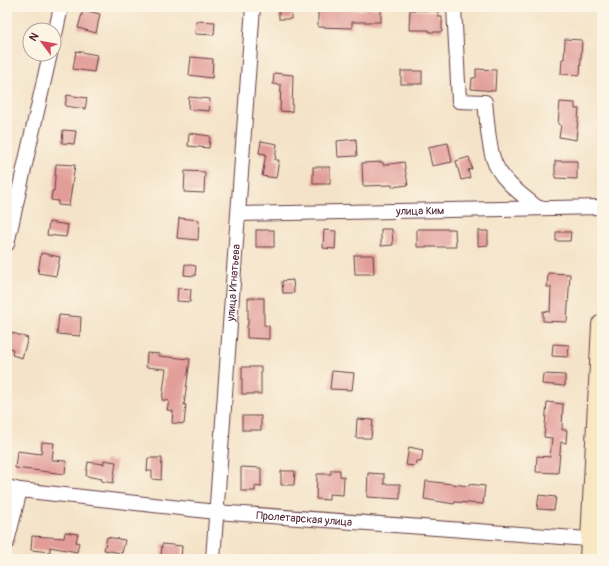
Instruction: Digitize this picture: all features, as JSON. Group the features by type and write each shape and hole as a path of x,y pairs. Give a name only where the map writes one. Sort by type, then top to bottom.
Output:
{"street":[{"path":"58,22 61,7"},
{"name":"улица Игнатьева","path":"213,559 253,7"},
{"path":"454,7 459,101 485,102 493,158 500,172 509,184 538,208"},
{"path":"7,244 48,62"},
{"name":"улица Ким","path":"238,214 602,207"},
{"path":"594,546 602,325"},
{"path":"7,542 14,488"},
{"name":"Пролетарская улица","path":"14,488 216,512 594,546"}],"building":[{"path":"279,7 291,7 291,19 279,19"},
{"path":"318,8 365,10 365,8 381,8 381,22 352,22 352,28 318,27"},
{"path":"83,10 100,14 96,33 78,28"},
{"path":"410,10 438,11 438,17 442,17 442,32 429,32 429,30 409,30"},
{"path":"196,21 215,22 214,35 195,34"},
{"path":"565,39 582,40 580,75 561,74 562,59 564,59"},
{"path":"76,51 97,55 94,72 73,69"},
{"path":"191,57 213,59 212,78 189,75"},
{"path":"476,69 496,70 495,91 471,89 472,78 476,78"},
{"path":"401,71 422,71 422,84 401,84"},
{"path":"274,73 293,75 292,112 280,111 281,85 273,84"},
{"path":"67,95 87,98 85,109 65,106"},
{"path":"189,97 210,99 209,111 188,109"},
{"path":"560,102 575,103 575,109 579,109 576,140 559,137 561,125 558,124"},
{"path":"63,130 76,131 74,144 62,143"},
{"path":"189,133 210,136 209,148 188,146"},
{"path":"356,139 357,156 338,157 337,141"},
{"path":"261,141 277,144 275,160 279,160 276,178 262,176 266,154 259,153"},
{"path":"448,143 452,162 432,166 428,147"},
{"path":"469,157 472,169 468,170 470,178 461,180 456,161"},
{"path":"555,161 577,161 577,179 555,178"},
{"path":"383,162 383,165 404,162 408,185 392,187 392,185 363,186 362,163"},
{"path":"56,164 75,165 69,206 58,205 58,201 51,200 52,191 54,191"},
{"path":"313,167 330,167 330,184 313,184"},
{"path":"185,171 205,172 204,193 184,192"},
{"path":"179,218 199,220 198,240 177,238"},
{"path":"49,222 68,225 66,237 47,235"},
{"path":"381,229 392,229 393,245 381,246"},
{"path":"417,229 455,229 456,247 417,247"},
{"path":"256,230 274,230 274,247 256,247"},
{"path":"324,230 336,231 335,249 323,248"},
{"path":"478,231 488,231 488,245 478,246"},
{"path":"556,232 571,232 570,241 556,241"},
{"path":"41,253 60,257 56,276 38,273"},
{"path":"354,255 373,255 374,274 355,274"},
{"path":"185,264 196,266 195,276 184,275"},
{"path":"548,273 570,274 567,322 543,321 543,311 550,312 551,287 547,287"},
{"path":"293,280 294,293 283,293 282,281"},
{"path":"178,288 191,289 190,302 177,301"},
{"path":"248,298 264,298 264,325 269,326 269,339 247,338"},
{"path":"59,315 81,317 80,336 57,334"},
{"path":"10,332 28,338 22,358 12,355 13,349 7,347 7,340"},
{"path":"553,344 569,345 568,357 552,356"},
{"path":"147,353 160,354 159,356 190,359 184,405 186,405 184,424 172,423 173,411 167,410 169,401 162,400 166,369 146,367"},
{"path":"242,367 261,367 261,394 242,394"},
{"path":"332,371 354,373 352,390 330,389"},
{"path":"543,374 565,375 565,386 542,384"},
{"path":"547,402 563,404 562,430 567,430 566,443 561,442 558,473 536,472 537,456 550,457 552,438 544,437"},
{"path":"242,416 261,416 261,430 242,430"},
{"path":"357,419 373,420 371,438 356,438"},
{"path":"42,442 54,443 52,460 66,461 65,474 15,468 17,451 41,454"},
{"path":"409,447 423,450 421,462 416,461 415,466 406,465"},
{"path":"148,458 162,458 161,480 152,479 152,471 147,471"},
{"path":"104,460 116,462 113,483 86,476 88,462 104,464"},
{"path":"241,467 261,468 261,487 255,486 255,491 241,491"},
{"path":"331,470 340,470 340,476 344,477 343,495 329,494 329,500 316,499 317,474 331,474"},
{"path":"281,471 295,471 294,485 281,485"},
{"path":"368,473 384,474 384,484 400,484 400,499 367,497"},
{"path":"426,481 469,486 469,484 485,486 483,504 455,502 454,504 424,499"},
{"path":"539,495 556,497 554,510 537,509"},
{"path":"65,532 78,534 76,542 79,543 77,552 50,547 50,552 31,550 32,536 64,538"},
{"path":"107,537 125,540 122,553 104,550"},
{"path":"162,544 182,546 181,559 161,559"}]}
